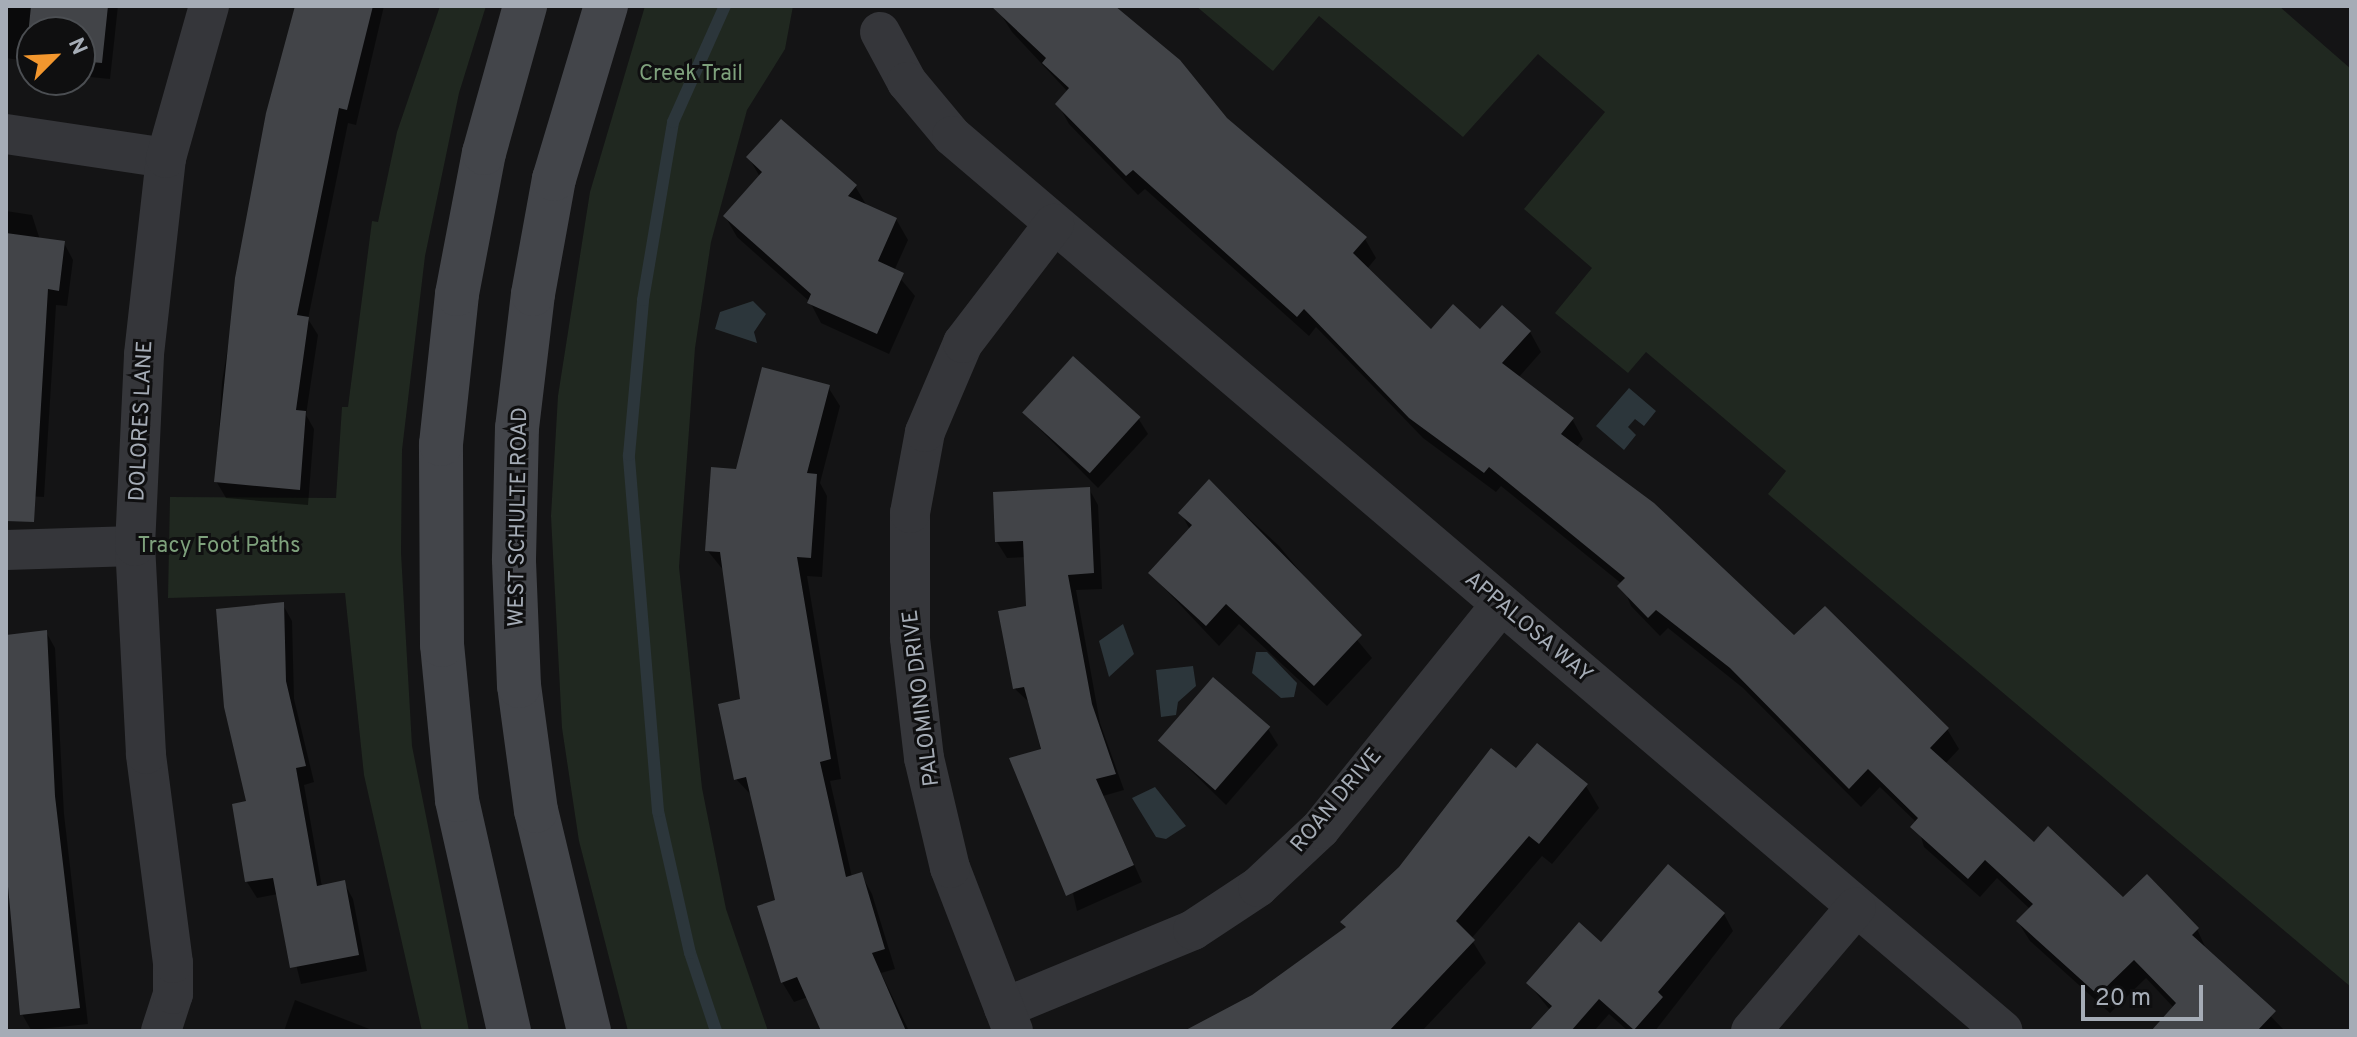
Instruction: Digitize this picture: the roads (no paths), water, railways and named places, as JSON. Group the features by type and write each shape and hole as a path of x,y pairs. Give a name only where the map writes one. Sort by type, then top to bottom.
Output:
{"main road":[{"path":"509,1031 457,800 442,645 441,444 457,294 481,169 525,6"},
{"name":"WEST SCHULTE ROAD","path":"589,1031 536,811 519,686 514,559 517,428 533,294 554,179 606,6"}],"street":[{"name":"DOLORES LANE","path":"161,1031 173,994 173,963 146,754 135,546 144,354 166,158 209,6"},
{"name":"APPALOSA WAY","path":"880,32 907,82 952,136 2003,1031"},
{"path":"6,134 166,158"},
{"name":"PALOMINO DRIVE","path":"1009,1020 950,868 924,758 910,638 910,513 925,432 963,343 1054,224"},
{"path":"6,550 135,546"},
{"name":"ROAN DRIVE","path":"1009,1020 1193,930 1258,887 1320,829 1501,605"},
{"path":"1751,1031 1856,907"}],"waterway":[{"path":"716,1031 690,953 658,811 629,455 643,300 673,122 725,6"}],"park label":[{"name":"Creek Trail","path":"691,75"},
{"name":"Tracy Foot Paths","path":"219,547"}]}
